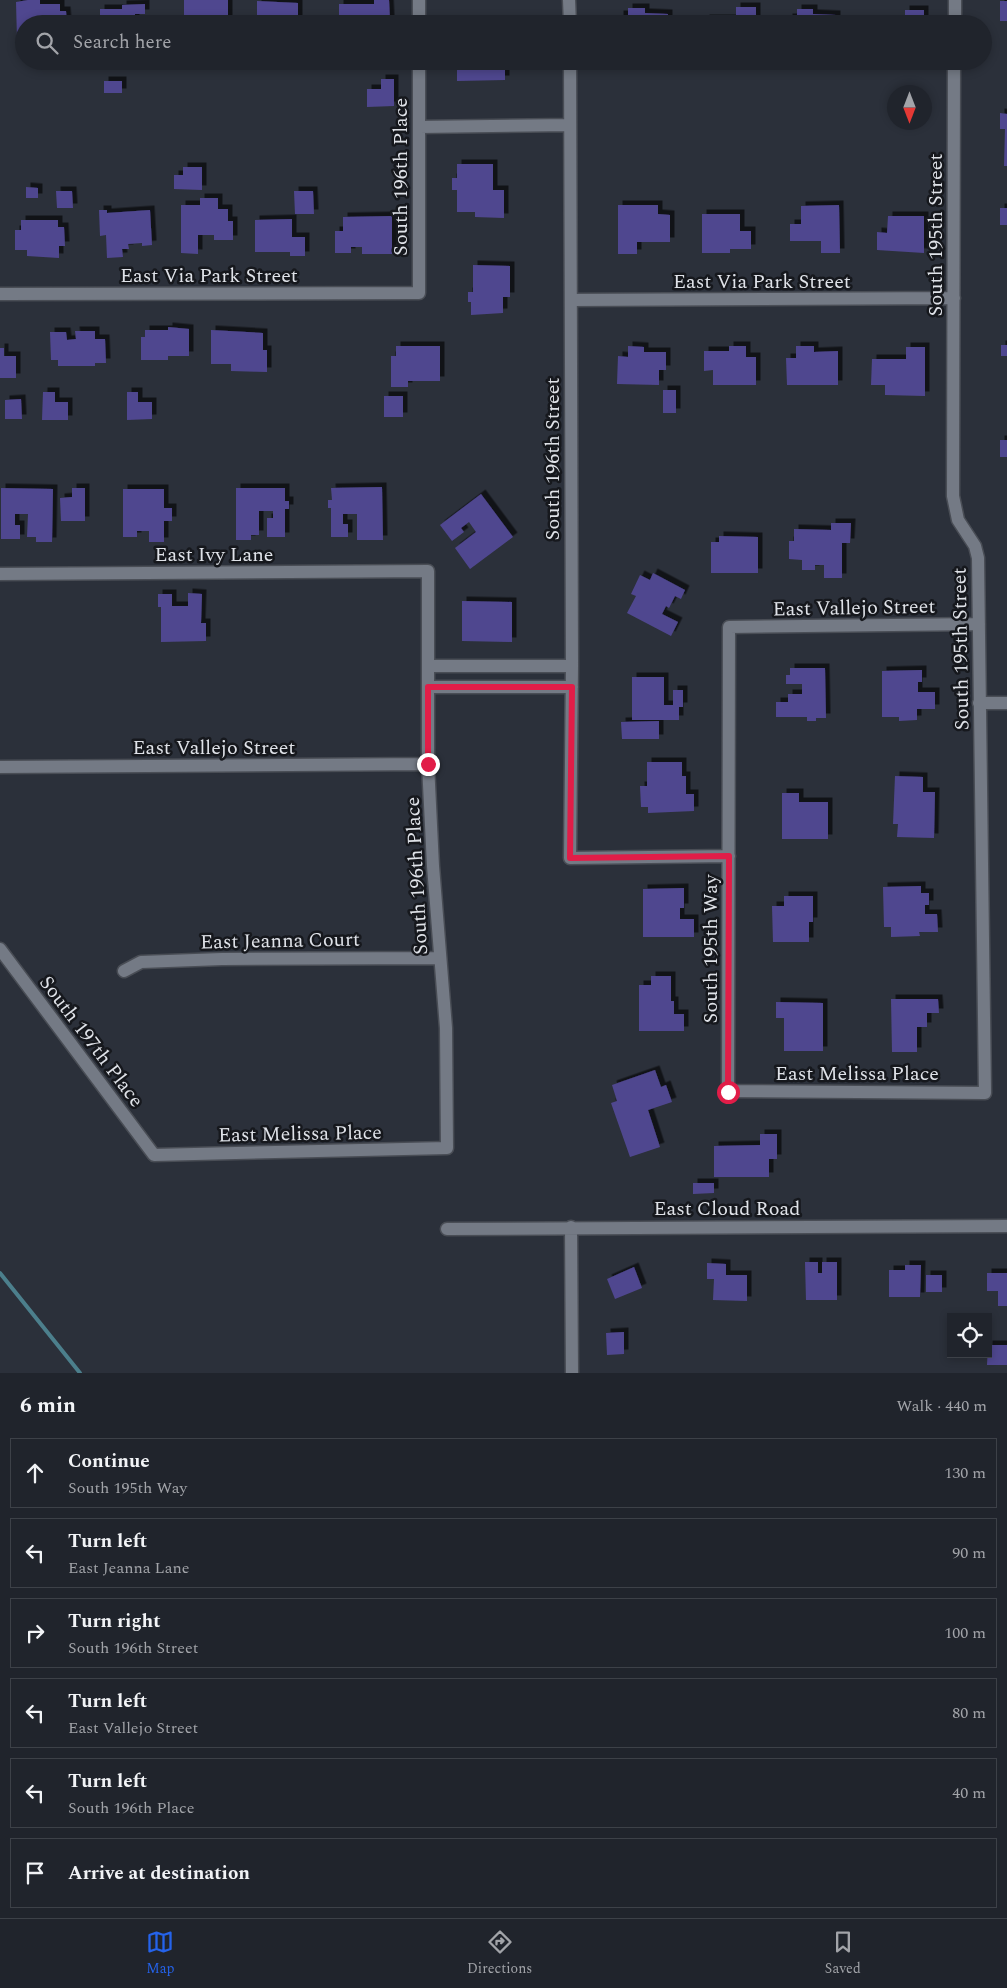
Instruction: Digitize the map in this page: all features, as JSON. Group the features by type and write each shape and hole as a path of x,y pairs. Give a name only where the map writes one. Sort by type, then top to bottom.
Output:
{"street":[{"path":"419,0 419,15"},
{"path":"570,0 570,15"},
{"path":"955,0 955,15"},
{"name":"South 196th Place","path":"419,70 419,293"},
{"name":"South 196th Street","path":"570,70 572,666 570,858 729,856"},
{"name":"South 195th Street","path":"954,70 954,507 958,520 975,546 978,558 985,1093"},
{"path":"419,127 570,126"},
{"name":"East Via Park Street","path":"0,294 419,293"},
{"name":"East Via Park Street","path":"571,300 954,298"},
{"name":"South 196th Place","path":"428,571 428,764 439,958 446,1028 447,1148"},
{"name":"East Ivy Lane","path":"0,574 428,571"},
{"name":"East Vallejo Street","path":"729,627 979,624"},
{"name":"South 195th Way","path":"728,1092 729,627"},
{"path":"428,666 572,666"},
{"path":"471,666 471,687"},
{"path":"428,687 572,687"},
{"path":"979,703 1007,703"},
{"name":"East Vallejo Street","path":"0,767 428,764"},
{"name":"South 197th Place","path":"0,949 154,1155"},
{"name":"East Jeanna Court","path":"124,971 141,962 222,959 439,958"},
{"name":"East Melissa Place","path":"728,1092 985,1093"},
{"name":"East Melissa Place","path":"154,1155 447,1148"},
{"name":"East Cloud Road","path":"447,1229 1007,1226"},
{"path":"571,1228 572,1373"}],"building":[{"path":"40,0 40,4 60,4 60,11 66,11 66,15 16,15 16,2"},
{"path":"184,0 228,0 228,15 184,15"},
{"path":"374,0 389,0 390,15 339,15 339,4 374,4"},
{"path":"257,1 298,3 298,15 257,15"},
{"path":"1000,1 1007,1 1007,21 1000,21"},
{"path":"145,4 145,14 100,15 100,9 122,9 122,5"},
{"path":"736,7 756,7 756,15 736,15"},
{"path":"628,8 645,8 645,13 668,14 668,15 628,15"},
{"path":"797,9 813,9 813,14 836,15 797,15"},
{"path":"905,10 924,10 924,15 905,15"},
{"path":"457,70 505,70 505,80 457,81"},
{"path":"381,79 394,79 394,106 367,107 367,89 381,89"},
{"path":"104,81 122,81 122,93 104,93"},
{"path":"1000,113 1007,114 1007,166 1004,166 1005,129 1000,129"},
{"path":"457,164 493,164 493,190 504,190 504,218 475,217 475,212 457,212 457,190 452,190 452,178 457,178"},
{"path":"183,167 202,167 202,190 174,189 174,175 183,175"},
{"path":"26,187 38,188 38,198 26,198"},
{"path":"56,191 72,191 73,208 57,208"},
{"path":"294,191 313,191 314,214 295,214"},
{"path":"200,198 218,198 218,209 228,209 228,221 233,221 233,240 214,240 214,235 198,235 198,254 181,253 181,205 200,205"},
{"path":"618,205 658,205 658,214 670,215 670,242 637,242 637,254 618,254"},
{"path":"839,205 840,253 821,253 821,241 790,241 790,224 801,224 801,206"},
{"path":"1000,208 1007,208 1007,225 1000,225"},
{"path":"99,210 107,210 107,213 150,210 152,245 142,246 142,243 128,244 129,249 122,249 123,257 107,258 106,235 100,236"},
{"path":"702,214 740,214 740,231 751,231 751,249 730,249 730,253 702,253"},
{"path":"392,216 392,254 362,254 362,247 351,247 351,253 335,253 335,231 343,231 343,217"},
{"path":"888,216 924,216 924,253 877,250 877,232 887,233"},
{"path":"292,219 292,237 305,237 305,256 290,256 290,252 255,252 255,220"},
{"path":"21,220 58,220 58,227 64,227 65,246 59,246 59,258 27,256 27,250 15,250 15,230 21,230"},
{"path":"473,265 510,266 510,297 503,297 503,313 471,315 471,302 468,302 468,292 473,292"},
{"path":"168,327 189,329 189,356 168,356 168,360 141,360 141,337 145,337 145,330 168,330"},
{"path":"211,330 263,333 263,350 267,350 267,372 231,371 231,364 211,364"},
{"path":"75,331 95,331 95,339 105,339 106,363 95,363 95,366 58,366 58,360 51,360 50,332 66,332 67,340 76,339"},
{"path":"1001,345 1007,345 1007,356 1001,356"},
{"path":"396,346 440,346 440,381 408,381 408,387 391,387 391,356 396,356"},
{"path":"628,346 644,347 644,352 666,352 666,370 659,370 659,385 617,384 618,356 628,357"},
{"path":"729,346 746,346 746,357 756,357 756,385 713,385 713,370 704,371 704,351 729,351"},
{"path":"796,346 814,346 814,352 838,351 838,385 787,385 786,358 796,358"},
{"path":"906,347 925,347 925,396 885,395 885,385 871,385 872,359 906,359"},
{"path":"0,348 4,348 4,356 16,356 16,378 0,378"},
{"path":"663,390 676,390 676,413 663,413"},
{"path":"43,392 55,392 55,402 68,402 68,420 42,420"},
{"path":"127,392 138,392 138,402 152,402 152,419 127,420"},
{"path":"384,396 403,396 403,417 384,417"},
{"path":"21,399 22,419 5,419 5,400"},
{"path":"1000,440 1007,440 1007,457 1000,457"},
{"path":"382,487 383,540 357,540 357,514 343,514 343,524 348,524 348,537 331,537 331,508 328,508 328,500 332,500 331,488"},
{"path":"1,488 53,489 52,542 36,542 36,537 27,537 28,514 15,514 15,525 20,525 20,539 1,539"},
{"path":"72,488 85,488 85,521 61,521 60,498 72,497"},
{"path":"236,488 285,488 285,501 289,501 289,509 285,509 285,537 267,537 267,518 273,518 273,511 259,511 259,535 251,535 251,540 236,540"},
{"path":"123,489 164,489 164,508 172,508 172,521 164,521 164,542 149,542 149,531 137,531 137,537 123,537"},
{"path":"481,494 513,537 470,569 455,548 476,532 469,522 461,528 464,532 452,541 440,525"},
{"path":"831,523 851,523 850,543 842,543 842,578 824,578 824,565 815,565 815,570 802,570 802,560 789,559 789,541 794,541 794,529 831,530"},
{"path":"719,536 758,537 758,573 711,573 711,542 719,542"},
{"path":"653,573 685,590 681,599 675,596 669,608 666,606 662,614 678,622 671,636 627,613 636,596 631,594 640,575 650,580"},
{"path":"188,593 202,594 201,623 206,623 206,641 161,642 161,607 158,607 158,594 172,594 172,606 188,606"},
{"path":"462,601 512,602 512,642 462,641"},
{"path":"790,668 825,668 826,718 816,718 816,721 807,721 807,717 776,717 776,702 788,702 788,694 802,694 802,684 786,684 786,675 790,675"},
{"path":"922,670 922,682 918,682 918,692 935,692 935,709 917,709 917,720 899,721 899,717 882,717 882,671"},
{"path":"632,677 664,677 664,705 673,705 673,690 683,690 683,707 679,707 679,720 632,720"},
{"path":"659,721 659,739 622,739 621,722"},
{"path":"647,762 682,762 682,776 686,776 686,794 694,794 694,811 648,813 648,807 641,807 640,786 647,786"},
{"path":"895,776 923,777 923,792 935,792 934,838 897,837 898,824 893,824"},
{"path":"782,793 799,793 799,802 828,802 828,839 782,839"},
{"path":"921,886 921,893 929,893 929,905 925,905 925,914 937,914 938,932 919,932 920,936 891,937 891,927 884,927 883,887"},
{"path":"684,888 684,908 680,908 680,919 694,919 694,937 643,937 643,889"},
{"path":"784,896 813,896 813,922 809,922 809,942 773,942 772,906 784,906"},
{"path":"651,976 671,976 671,1001 674,1001 674,1014 684,1014 684,1031 639,1031 639,985 651,985"},
{"path":"891,999 938,999 939,1013 927,1013 927,1027 917,1027 917,1052 892,1052"},
{"path":"776,1002 823,1003 823,1051 784,1051 784,1018 776,1018"},
{"path":"655,1070 661,1087 666,1085 672,1102 648,1110 660,1147 630,1157 611,1103 617,1101 612,1085"},
{"path":"760,1134 777,1134 777,1159 769,1159 769,1177 714,1177 714,1146 760,1145"},
{"path":"693,1183 714,1183 714,1193 693,1194"},
{"path":"805,1262 818,1262 818,1273 822,1273 822,1262 837,1262 837,1300 806,1300"},
{"path":"707,1263 726,1264 726,1275 747,1275 747,1301 713,1300 714,1279 707,1279"},
{"path":"905,1265 921,1265 920,1297 889,1297 889,1270 905,1270"},
{"path":"634,1267 642,1288 615,1299 607,1279"},
{"path":"987,1273 1007,1273 1007,1306 998,1306 998,1291 987,1291"},
{"path":"926,1275 942,1275 942,1292 926,1292"},
{"path":"624,1332 624,1354 607,1355 606,1333"},
{"path":"992,1345 1007,1345 1007,1365 987,1365 987,1358 992,1358"}],"waterway":[{"path":"0,1273 80,1373"}],"route":[{"path":"428,764 428,687 572,687 570,858 729,856 728,1092"}]}
